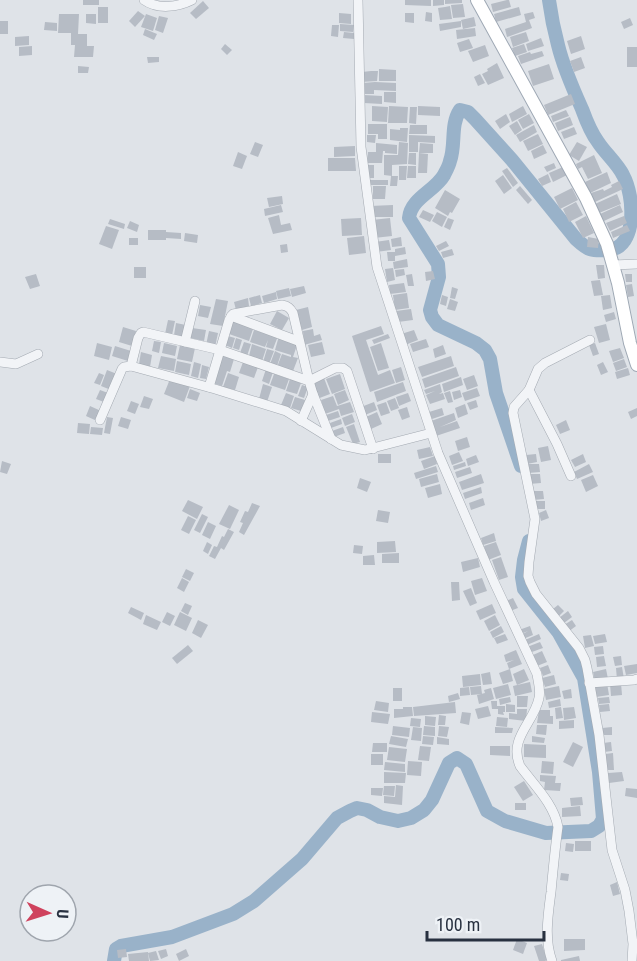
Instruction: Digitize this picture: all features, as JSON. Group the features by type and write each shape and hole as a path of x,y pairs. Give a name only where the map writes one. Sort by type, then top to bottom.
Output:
{"main road":[{"path":"477,0 586,198 610,255 637,364"}],"street":[{"path":"144,0 158,6 184,4 192,0"},
{"path":"358,0 361,147 377,267 438,453 537,674 540,696 520,736 517,759 552,809 558,827 547,940 552,961"},
{"path":"610,255 637,264"},
{"path":"185,342 195,301"},
{"path":"209,387 231,316 235,313 287,306 292,313 313,394 331,439"},
{"path":"231,316 298,341"},
{"path":"131,366 138,338 141,333 146,333 220,350 309,381 335,368 343,368 373,449"},
{"path":"590,340 545,363 538,369 529,390 514,407 513,413 534,508 535,519 528,576 536,594 579,648 585,660 599,735 612,850 629,911 633,944 632,961"},
{"path":"0,362 16,364 38,354"},
{"path":"100,420 122,369 131,366 286,411 341,445 365,450 373,449 431,433"},
{"path":"529,390 571,476"},
{"path":"301,421 313,394"},
{"path":"589,683 637,679"}],"building":[{"path":"83,0 99,0 99,5 83,5"},
{"path":"405,0 431,0 431,6 405,5"},
{"path":"433,0 444,0 444,5 433,6"},
{"path":"445,0 462,0 462,3 445,4"},
{"path":"509,0 511,7 493,12 491,4"},
{"path":"203,1 209,8 196,19 190,13"},
{"path":"463,4 465,17 453,18 451,5"},
{"path":"450,6 452,19 440,20 438,8"},
{"path":"98,7 108,7 108,23 98,23"},
{"path":"519,7 521,15 496,22 494,14"},
{"path":"138,11 145,16 135,27 129,21"},
{"path":"426,12 432,13 432,22 425,21"},
{"path":"533,12 535,18 529,20 532,28 507,37 505,29 526,22 524,14"},
{"path":"339,13 351,14 351,24 339,23"},
{"path":"405,13 414,13 414,23 405,22"},
{"path":"59,14 79,14 78,34 87,34 87,46 94,46 93,57 74,57 75,45 71,45 71,33 58,33"},
{"path":"86,14 96,14 96,24 86,23"},
{"path":"146,14 157,18 153,31 141,27"},
{"path":"159,16 168,18 163,33 155,30"},
{"path":"474,17 476,26 463,29 461,20"},
{"path":"630,18 633,25 624,29 621,22"},
{"path":"0,21 8,21 8,34 0,34"},
{"path":"461,21 461,27 440,31 439,24"},
{"path":"45,22 57,23 57,31 44,30"},
{"path":"340,24 354,25 353,32 340,31"},
{"path":"332,25 339,25 338,37 331,36"},
{"path":"475,28 476,36 457,39 456,30"},
{"path":"145,29 157,34 154,40 143,35"},
{"path":"344,32 354,33 354,39 343,38"},
{"path":"526,32 529,41 513,47 510,37"},
{"path":"29,36 29,45 15,46 15,37"},
{"path":"581,36 585,49 571,54 567,41"},
{"path":"541,38 544,46 528,51 526,44"},
{"path":"469,39 473,48 460,52 457,43"},
{"path":"225,44 232,50 227,55 221,49"},
{"path":"524,44 527,52 515,56 512,48"},
{"path":"485,45 489,56 473,62 468,51"},
{"path":"32,46 32,55 19,56 19,47"},
{"path":"627,47 637,47 637,67 627,67"},
{"path":"542,51 544,56 521,64 518,56"},
{"path":"147,57 159,57 159,62 148,63"},
{"path":"581,57 585,68 574,72 570,61"},
{"path":"497,63 504,78 488,85 482,74"},
{"path":"549,64 554,79 533,86 528,71"},
{"path":"78,66 89,67 88,73 78,73"},
{"path":"379,69 396,70 396,81 379,81"},
{"path":"378,71 377,81 361,82 362,72"},
{"path":"480,74 485,83 478,86 474,77"},
{"path":"363,83 396,83 396,91 374,90 374,94 362,94"},
{"path":"384,92 396,92 396,103 384,102"},
{"path":"571,94 575,104 548,115 544,105"},
{"path":"364,95 382,96 382,104 364,103"},
{"path":"372,106 388,107 387,122 372,121"},
{"path":"389,106 408,107 407,123 388,123"},
{"path":"418,106 440,107 440,116 418,115"},
{"path":"523,106 527,114 512,122 509,114"},
{"path":"410,107 417,107 416,124 409,123"},
{"path":"566,110 569,116 553,122 551,116"},
{"path":"506,114 510,122 500,129 495,121"},
{"path":"529,114 534,123 523,129 518,120"},
{"path":"570,117 573,125 558,131 555,123"},
{"path":"517,121 522,130 515,135 509,126"},
{"path":"368,124 387,124 387,139 378,139 378,134 368,134"},
{"path":"410,125 427,125 427,134 409,134"},
{"path":"534,125 537,132 520,142 516,135"},
{"path":"574,127 577,134 564,139 561,132"},
{"path":"400,128 408,128 407,142 390,140 390,129 400,130"},
{"path":"538,134 543,144 528,151 523,141"},
{"path":"367,135 376,135 375,143 367,142"},
{"path":"409,135 435,136 435,143 418,142 418,152 409,152"},
{"path":"255,142 263,145 258,157 250,154"},
{"path":"399,142 408,143 407,164 392,165 392,176 384,175 384,155 398,155"},
{"path":"577,142 587,147 579,161 569,155"},
{"path":"376,143 397,145 397,154 383,151 382,163 367,163 368,152 376,152"},
{"path":"420,143 433,144 433,153 419,153"},
{"path":"543,145 547,153 534,159 531,151"},
{"path":"355,146 355,156 334,157 334,147"},
{"path":"238,152 247,156 242,169 233,166"},
{"path":"409,153 416,153 416,165 408,164"},
{"path":"419,153 428,154 427,173 418,173"},
{"path":"594,155 602,173 588,179 582,167 578,169 576,164"},
{"path":"328,158 355,158 356,171 328,171"},
{"path":"554,163 556,168 547,172 544,167"},
{"path":"366,165 374,165 374,178 366,178"},
{"path":"399,166 407,166 406,180 399,180"},
{"path":"408,166 416,166 416,178 407,178"},
{"path":"563,167 567,175 553,182 549,173"},
{"path":"507,168 518,183 513,187 502,171"},
{"path":"607,172 611,183 590,193 585,182"},
{"path":"548,174 551,182 542,186 538,179"},
{"path":"503,175 512,188 504,194 495,181"},
{"path":"391,176 398,176 397,186 390,186"},
{"path":"367,180 388,180 388,185 367,185"},
{"path":"619,181 623,189 595,202 591,193 603,189 604,191"},
{"path":"373,186 386,186 385,199 373,199"},
{"path":"520,186 532,200 528,204 516,190"},
{"path":"572,188 578,200 560,209 554,197"},
{"path":"445,190 460,199 448,216 435,208"},
{"path":"617,194 621,204 599,213 595,204"},
{"path":"282,196 283,204 269,207 267,198"},
{"path":"576,202 583,215 569,222 563,209"},
{"path":"281,205 283,212 265,216 264,209"},
{"path":"393,205 393,217 371,217 370,206"},
{"path":"620,205 623,212 604,221 600,214"},
{"path":"423,210 434,215 430,222 419,217"},
{"path":"437,212 447,217 442,227 432,221"},
{"path":"279,215 281,225 290,223 292,230 273,234 268,218"},
{"path":"586,216 594,233 583,238 575,222"},
{"path":"624,216 627,223 610,231 606,223"},
{"path":"361,218 362,235 342,236 341,219"},
{"path":"390,218 392,236 374,238 372,220"},
{"path":"448,218 454,220 450,230 444,227"},
{"path":"110,219 125,224 124,229 108,224"},
{"path":"130,221 139,225 137,232 127,228"},
{"path":"627,225 630,231 613,238 611,232"},
{"path":"106,226 119,230 112,249 99,244"},
{"path":"148,230 181,233 181,239 148,240"},
{"path":"185,233 198,235 197,243 184,241"},
{"path":"364,236 366,253 349,255 347,238"},
{"path":"401,237 402,246 392,247 391,239"},
{"path":"588,237 599,239 598,248 587,247"},
{"path":"129,238 138,238 138,245 129,245"},
{"path":"389,240 391,250 376,252 375,242"},
{"path":"446,241 449,246 439,251 436,246"},
{"path":"287,244 288,252 281,253 280,245"},
{"path":"405,247 406,254 395,256 395,261 388,261 387,252 395,252 395,249"},
{"path":"452,249 454,255 443,258 441,252"},
{"path":"407,259 408,267 394,269 393,262"},
{"path":"596,265 604,265 605,278 598,279"},
{"path":"134,267 146,267 146,278 134,278"},
{"path":"393,268 395,280 387,282 385,269"},
{"path":"404,269 405,275 396,277 395,270"},
{"path":"433,271 435,279 426,281 425,272"},
{"path":"36,274 40,286 30,289 25,277"},
{"path":"412,274 414,286 408,286 406,275"},
{"path":"625,274 632,274 632,282 626,282"},
{"path":"600,280 603,295 594,296 591,281"},
{"path":"404,283 406,292 390,294 389,285"},
{"path":"632,284 634,296 628,297 626,285"},
{"path":"304,286 306,293 292,297 290,289"},
{"path":"452,287 458,289 455,299 450,298"},
{"path":"289,288 291,296 278,299 276,291"},
{"path":"276,292 277,299 264,303 262,296"},
{"path":"407,293 409,308 395,310 393,295"},
{"path":"260,295 262,303 251,306 249,298"},
{"path":"442,295 448,297 446,306 440,304"},
{"path":"610,295 612,308 603,310 601,296"},
{"path":"248,298 249,306 236,310 234,302"},
{"path":"216,299 228,301 223,326 210,324"},
{"path":"450,299 458,302 455,311 447,309"},
{"path":"200,305 211,307 208,318 198,316"},
{"path":"308,307 312,327 302,330 296,310"},
{"path":"411,309 413,320 398,322 396,311"},
{"path":"277,311 289,318 282,330 270,324"},
{"path":"614,312 616,319 606,322 604,315"},
{"path":"168,320 175,321 172,335 165,334"},
{"path":"233,321 253,329 249,341 229,334"},
{"path":"176,323 186,325 183,337 174,335"},
{"path":"606,324 610,340 599,343 594,327"},
{"path":"381,326 384,334 366,340 378,375 390,370 395,383 370,392 352,336"},
{"path":"123,327 136,331 132,346 119,342"},
{"path":"192,328 206,330 204,341 190,338"},
{"path":"313,329 314,336 320,334 322,340 304,345 303,331"},
{"path":"254,330 278,336 273,349 266,347 268,340 265,347 250,342"},
{"path":"414,330 418,340 405,345 401,334"},
{"path":"209,331 218,333 215,347 206,345"},
{"path":"388,334 390,338 374,344 372,340"},
{"path":"228,336 235,338 232,348 225,345"},
{"path":"279,336 298,342 293,357 298,358 293,371 277,367 282,354 291,357 291,355 275,350"},
{"path":"236,338 242,340 239,350 233,348"},
{"path":"426,339 429,347 413,352 410,344"},
{"path":"154,341 161,342 159,353 152,351"},
{"path":"244,342 251,344 247,356 240,353"},
{"path":"322,342 325,354 311,357 308,345"},
{"path":"97,343 112,347 109,360 94,356"},
{"path":"164,343 177,346 175,356 162,353"},
{"path":"381,343 389,368 378,371 370,347"},
{"path":"595,343 599,354 593,356 589,345"},
{"path":"252,344 266,349 262,361 249,356"},
{"path":"180,345 195,348 192,362 177,359"},
{"path":"443,345 446,354 435,358 433,349"},
{"path":"115,346 131,351 128,361 112,356"},
{"path":"620,348 624,358 613,362 609,351"},
{"path":"267,349 274,351 269,364 263,362"},
{"path":"275,351 281,354 277,366 270,364"},
{"path":"141,352 152,355 150,367 139,364"},
{"path":"161,356 176,359 174,371 158,368"},
{"path":"223,356 234,359 222,386 213,383"},
{"path":"451,356 454,366 422,377 418,367"},
{"path":"624,359 627,367 616,371 613,363"},
{"path":"177,361 191,364 189,375 175,372"},
{"path":"194,362 201,364 198,378 191,376"},
{"path":"243,362 258,367 254,378 239,373"},
{"path":"603,362 608,372 601,375 597,365"},
{"path":"202,365 209,367 206,379 200,378"},
{"path":"401,367 405,380 396,383 392,370"},
{"path":"456,367 459,376 425,388 422,379"},
{"path":"628,368 630,375 617,379 615,372"},
{"path":"266,369 273,372 269,384 262,381"},
{"path":"107,370 117,374 111,390 101,386"},
{"path":"99,373 104,375 100,385 94,383"},
{"path":"228,373 239,377 235,390 223,387"},
{"path":"274,374 289,379 285,390 270,385"},
{"path":"340,374 345,389 332,394 326,379"},
{"path":"474,375 478,386 467,390 463,379"},
{"path":"461,377 463,385 444,392 442,384"},
{"path":"324,378 330,394 317,399 311,383"},
{"path":"170,379 190,386 184,402 164,394"},
{"path":"290,379 301,383 297,394 286,391"},
{"path":"403,382 406,391 377,402 374,392"},
{"path":"263,384 272,387 267,402 259,399"},
{"path":"440,384 442,392 439,394 443,393 445,399 430,404 426,395 435,391 426,394 424,390"},
{"path":"302,385 308,387 304,398 298,396"},
{"path":"477,388 480,396 465,401 462,393"},
{"path":"190,389 200,393 197,401 187,398"},
{"path":"100,390 108,393 104,402 96,399"},
{"path":"345,390 349,400 338,405 334,394"},
{"path":"460,390 462,397 454,400 452,392"},
{"path":"450,391 453,402 448,403 444,393"},
{"path":"286,393 294,396 290,408 281,405"},
{"path":"408,393 411,401 399,406 396,397"},
{"path":"144,396 153,399 149,409 140,407"},
{"path":"333,396 337,406 350,402 354,412 341,416 339,409 325,414 321,400"},
{"path":"295,397 305,400 301,411 291,408"},
{"path":"395,398 399,408 391,411 387,401"},
{"path":"476,400 478,407 470,410 467,403"},
{"path":"131,401 139,404 135,414 127,411"},
{"path":"374,402 377,410 365,415 361,407"},
{"path":"386,402 390,413 381,416 377,405"},
{"path":"465,404 468,414 458,418 455,408"},
{"path":"90,406 101,411 97,421 86,416"},
{"path":"407,407 410,417 402,420 398,410"},
{"path":"442,408 444,415 432,419 429,412"},
{"path":"637,408 637,416 631,419 628,412"},
{"path":"338,411 340,417 328,421 326,415"},
{"path":"377,412 382,424 371,429 366,417"},
{"path":"454,413 456,420 440,427 457,421 460,428 436,436 431,421"},
{"path":"352,414 355,422 345,426 342,418"},
{"path":"107,417 113,418 110,434 104,433"},
{"path":"121,417 131,420 128,429 118,426"},
{"path":"341,419 342,424 331,428 330,423"},
{"path":"566,420 570,430 560,434 556,425"},
{"path":"78,423 90,424 89,434 77,433"},
{"path":"354,424 360,442 353,444 346,427"},
{"path":"91,427 103,428 102,435 90,434"},
{"path":"343,427 345,433 334,437 332,431"},
{"path":"467,437 470,447 458,451 455,441"},
{"path":"548,446 551,460 541,462 538,448"},
{"path":"430,447 433,456 419,459 417,450"},
{"path":"459,452 463,461 452,465 449,456"},
{"path":"378,454 391,454 391,463 378,463"},
{"path":"536,454 537,462 527,464 526,455"},
{"path":"583,454 586,462 575,467 571,460"},
{"path":"476,455 479,462 468,466 466,459"},
{"path":"435,456 437,464 424,469 421,461"},
{"path":"2,461 11,464 7,474 0,472"},
{"path":"465,462 466,466 454,470 453,466"},
{"path":"527,464 539,464 540,472 528,473"},
{"path":"589,464 593,472 577,479 574,472"},
{"path":"436,466 438,472 416,479 414,473"},
{"path":"470,467 472,473 457,478 455,472"},
{"path":"437,474 439,482 421,487 419,479"},
{"path":"481,474 484,483 462,490 459,482"},
{"path":"528,474 540,474 541,483 529,484"},
{"path":"593,475 598,486 586,492 581,480"},
{"path":"360,478 371,482 367,492 357,488"},
{"path":"440,484 442,494 428,498 425,488"},
{"path":"481,487 482,493 465,499 463,493"},
{"path":"533,491 543,491 544,499 533,500"},
{"path":"483,498 485,505 471,510 469,503"},
{"path":"188,500 203,507 197,519 182,511"},
{"path":"535,501 545,501 545,509 535,509"},
{"path":"252,503 260,506 244,535 239,532 243,523 240,522"},
{"path":"229,505 239,510 230,529 219,524"},
{"path":"378,510 390,512 388,523 376,521"},
{"path":"546,510 549,518 541,521 539,513"},
{"path":"202,514 208,517 200,533 194,530"},
{"path":"188,516 196,520 189,534 181,530"},
{"path":"208,522 216,526 210,539 202,535"},
{"path":"228,529 234,532 224,550 221,548 215,559 209,556 214,546 217,547"},
{"path":"494,533 496,541 483,545 481,538"},
{"path":"395,541 396,552 377,553 377,542"},
{"path":"207,542 212,545 208,554 203,551"},
{"path":"496,542 501,555 488,560 484,546"},
{"path":"354,545 363,546 362,554 353,553"},
{"path":"399,553 399,563 382,563 382,554"},
{"path":"374,555 375,565 363,565 363,556"},
{"path":"501,557 508,577 499,580 492,560"},
{"path":"478,558 480,567 463,572 461,562"},
{"path":"186,569 194,573 190,581 182,577"},
{"path":"182,578 189,582 184,592 177,588"},
{"path":"482,578 487,591 475,595 471,581"},
{"path":"451,582 459,582 460,600 452,601"},
{"path":"471,588 477,603 470,606 463,591"},
{"path":"513,598 518,608 510,611 506,601"},
{"path":"185,603 192,606 188,615 181,611"},
{"path":"492,604 496,613 480,620 476,611"},
{"path":"558,605 564,611 559,616 553,609"},
{"path":"131,607 144,613 141,620 128,613"},
{"path":"568,611 572,617 564,623 559,618"},
{"path":"167,612 175,616 170,626 162,622"},
{"path":"180,612 192,618 186,631 174,625"},
{"path":"146,615 161,622 157,630 143,624"},
{"path":"495,615 500,625 489,631 484,621"},
{"path":"198,620 208,625 201,638 192,633"},
{"path":"572,620 576,626 568,632 564,625"},
{"path":"501,626 504,632 493,638 490,632"},
{"path":"530,626 533,635 523,639 521,635 528,631 521,634 519,630"},
{"path":"505,634 508,640 497,644 494,638"},
{"path":"539,634 541,639 527,645 525,640"},
{"path":"605,634 607,642 595,644 593,636"},
{"path":"591,635 594,646 585,648 583,636"},
{"path":"540,642 543,648 529,653 527,647"},
{"path":"188,645 193,651 177,664 172,658"},
{"path":"603,646 604,654 595,655 594,647"},
{"path":"516,650 522,664 509,669 507,663 514,660 506,662 504,655"},
{"path":"542,651 547,662 537,666 533,655"},
{"path":"604,656 606,666 597,667 596,657"},
{"path":"621,656 622,665 615,666 613,657"},
{"path":"637,664 637,673 626,675 624,666"},
{"path":"548,665 551,673 543,676 540,668"},
{"path":"622,667 624,679 617,680 616,668"},
{"path":"510,669 513,681 503,684 499,673"},
{"path":"524,669 529,680 517,685 513,674"},
{"path":"606,669 608,679 595,681 593,672"},
{"path":"490,672 492,684 483,685 481,674"},
{"path":"480,674 481,685 463,687 462,676"},
{"path":"554,675 556,684 545,687 542,678"},
{"path":"530,682 532,692 515,696 513,686"},
{"path":"607,683 609,695 596,697 595,684"},
{"path":"621,683 622,695 611,696 610,684"},
{"path":"508,684 511,695 496,699 493,688"},
{"path":"481,686 482,694 471,695 470,687"},
{"path":"559,686 561,697 546,700 544,689"},
{"path":"469,687 470,695 460,696 460,688"},
{"path":"393,688 402,688 402,701 393,701"},
{"path":"491,688 494,699 479,704 477,695"},
{"path":"571,689 572,698 564,699 562,691"},
{"path":"458,693 460,699 449,702 448,696"},
{"path":"517,696 528,696 527,707 517,707"},
{"path":"510,697 511,702 500,705 499,699"},
{"path":"609,697 610,703 599,704 598,698"},
{"path":"560,699 561,706 549,708 548,702"},
{"path":"376,701 389,703 388,712 374,710"},
{"path":"491,701 497,701 497,706 505,706 504,715 498,714 498,709 492,709"},
{"path":"455,702 456,713 414,716 413,707"},
{"path":"506,704 515,705 515,712 506,712"},
{"path":"609,704 610,711 600,712 599,705"},
{"path":"488,706 491,716 478,719 475,709"},
{"path":"403,707 412,707 413,716 394,718 394,709 403,709"},
{"path":"561,707 563,718 556,719 555,708"},
{"path":"574,707 576,718 564,720 563,708"},
{"path":"517,709 527,709 526,721 509,719 509,713 517,714"},
{"path":"539,710 550,710 553,724 537,723"},
{"path":"372,712 390,714 388,724 371,722"},
{"path":"462,712 471,713 469,725 460,723"},
{"path":"439,715 446,716 445,725 438,725"},
{"path":"425,716 436,717 435,726 425,725"},
{"path":"497,717 508,718 507,727 496,726"},
{"path":"411,718 421,719 420,727 410,726"},
{"path":"574,720 574,728 559,729 559,721"},
{"path":"537,725 547,725 546,735 536,734"},
{"path":"393,726 410,728 409,737 392,735"},
{"path":"424,726 435,727 435,736 423,735"},
{"path":"439,726 449,727 447,737 438,736"},
{"path":"413,727 422,728 421,741 411,740"},
{"path":"495,727 513,728 512,733 495,733"},
{"path":"612,727 612,735 602,735 602,728"},
{"path":"391,736 408,739 406,747 389,744"},
{"path":"423,736 434,737 433,745 422,744"},
{"path":"532,736 545,738 544,743 532,742"},
{"path":"437,737 449,739 449,745 437,744"},
{"path":"573,742 583,747 573,767 563,762"},
{"path":"611,742 612,751 604,752 603,743"},
{"path":"373,743 387,743 387,752 372,752"},
{"path":"524,744 546,745 546,758 524,757"},
{"path":"420,746 431,747 429,761 418,760"},
{"path":"490,746 510,746 510,756 490,755"},
{"path":"389,747 407,749 405,762 387,760"},
{"path":"613,753 614,770 606,770 605,754"},
{"path":"371,754 383,754 383,765 371,765"},
{"path":"408,761 422,762 421,776 407,775"},
{"path":"542,761 554,762 553,774 541,773"},
{"path":"385,762 405,764 405,772 384,770"},
{"path":"384,772 406,773 405,783 384,783"},
{"path":"622,772 624,781 609,783 608,773"},
{"path":"540,775 556,776 555,783 561,783 560,791 544,790 545,782 540,781"},
{"path":"524,781 533,795 523,801 514,787"},
{"path":"396,785 403,786 402,805 384,803 384,796 395,797"},
{"path":"384,786 395,786 394,796 383,795"},
{"path":"371,788 383,788 382,796 371,795"},
{"path":"626,788 637,789 637,798 625,796"},
{"path":"582,797 583,805 571,806 570,798"},
{"path":"515,803 526,803 526,810 515,810"},
{"path":"580,806 581,816 562,817 562,808"},
{"path":"575,841 591,841 591,851 575,851"},
{"path":"566,843 574,844 573,852 565,851"},
{"path":"561,873 569,874 568,881 560,880"},
{"path":"617,882 620,894 613,896 610,885"},
{"path":"517,939 527,943 523,954 513,950"},
{"path":"564,939 585,939 585,950 564,951"},
{"path":"542,944 547,960 539,961 534,946"},
{"path":"126,949 127,957 118,958 117,950"},
{"path":"166,949 168,956 161,959 158,951"},
{"path":"186,949 189,956 179,961 176,954"},
{"path":"156,951 159,960 150,961 148,953"},
{"path":"148,952 149,961 129,961 128,954"},
{"path":"579,956 580,961 561,961 561,960"}],"waterway":[{"path":"521,466 496,393 490,359 485,350 476,343 438,325 432,317 430,310 439,277 438,264 409,218 414,205 444,175 452,155 455,122 460,110 468,112 475,119 584,246 594,250 609,250 618,247 625,240 631,220 627,184 595,138 587,122 563,61 549,0"},
{"path":"114,961 116,949 121,946 172,937 233,914 254,901 302,859 337,818 350,811 357,808 367,810 380,817 398,821 411,818 424,810 432,800 449,763 457,758 466,764 487,811 505,821 546,833 591,831 599,826 603,819 599,772 584,678 559,633 524,589 522,577 529,541"}]}
